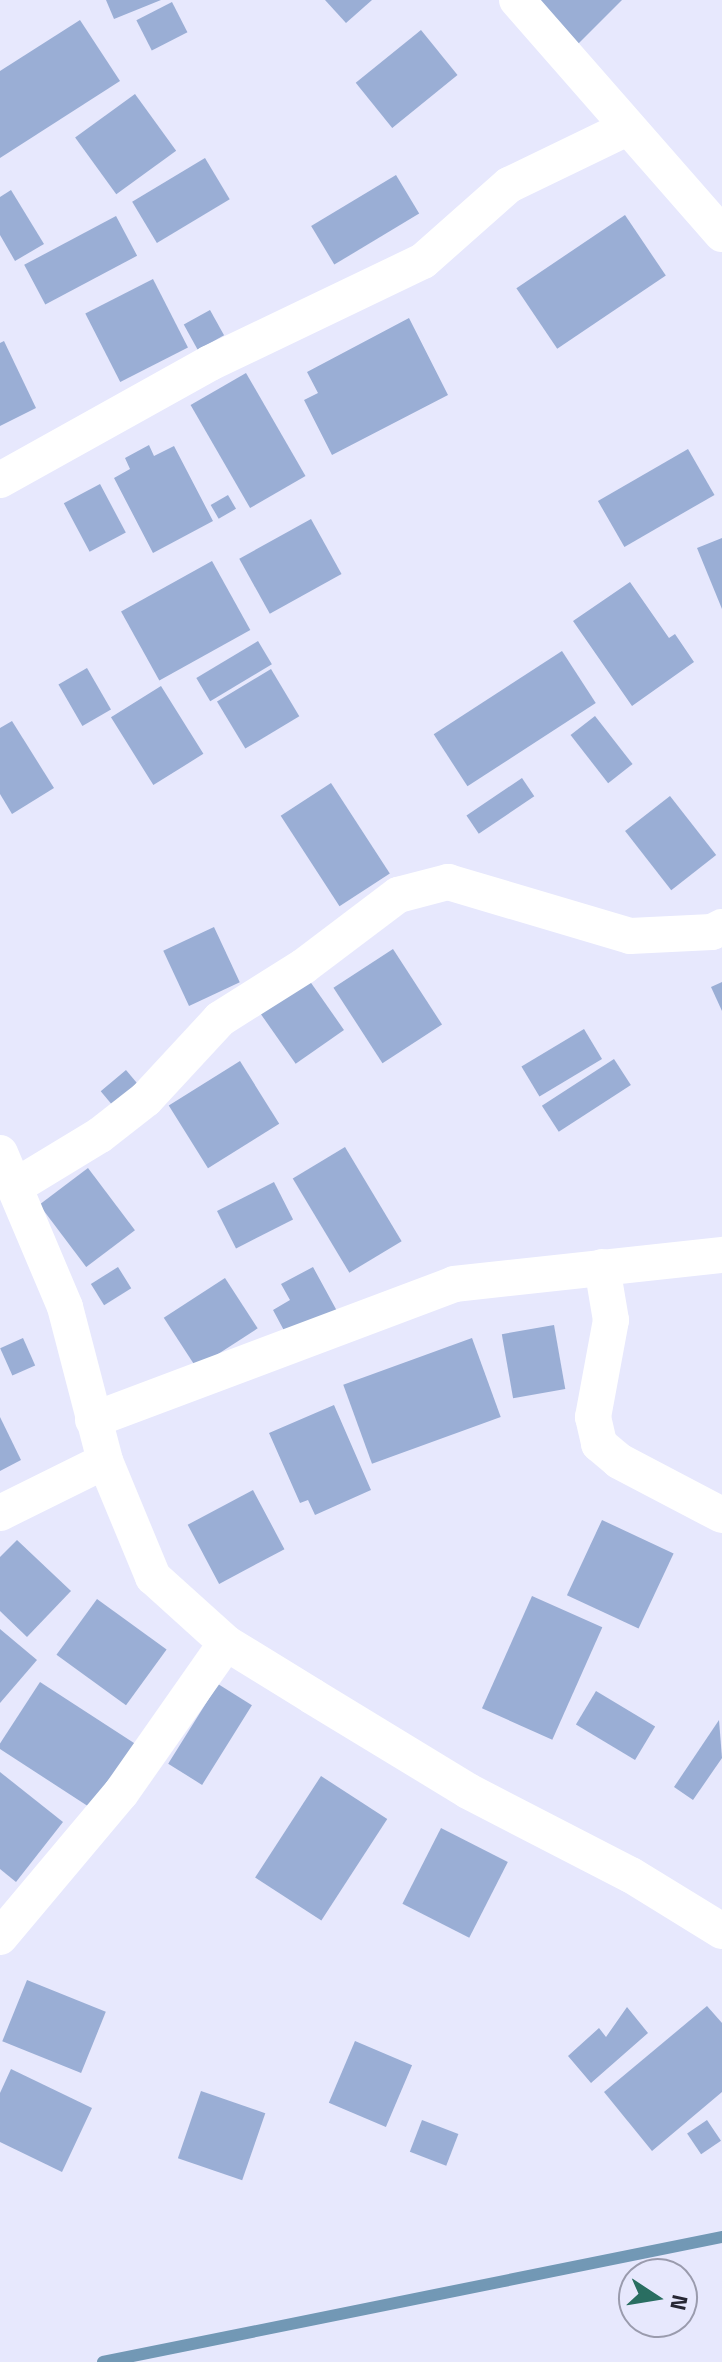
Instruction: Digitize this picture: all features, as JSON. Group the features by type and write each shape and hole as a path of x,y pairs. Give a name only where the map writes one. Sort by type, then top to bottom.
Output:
{"street":[{"path":"517,0 722,234"},
{"path":"0,480 210,363 423,261 509,185 627,128"},
{"path":"16,1186 100,1135 146,1099 220,1019 304,966 398,895 448,882 630,936 712,932 722,927"},
{"path":"0,1153 65,1307 105,1461 153,1577 226,1643 468,1791 631,1875 722,1931"},
{"path":"93,1420 454,1284 722,1255"},
{"path":"602,1267 611,1320 593,1417 599,1444 619,1461 722,1515"},
{"path":"0,1513 105,1461"},
{"path":"0,1937 121,1793 226,1643"}],"building":[{"path":"106,0 161,0 114,19"},
{"path":"325,0 372,0 346,23"},
{"path":"531,0 622,0 577,45"},
{"path":"172,2 187,32 152,50 136,20"},
{"path":"80,20 120,81 0,158 0,71"},
{"path":"421,30 458,75 392,128 356,83"},
{"path":"135,94 176,151 116,194 75,137"},
{"path":"205,158 230,199 157,243 132,202"},
{"path":"396,175 419,214 334,265 311,226"},
{"path":"11,190 44,244 15,261 0,235 0,197"},
{"path":"625,215 666,276 557,349 516,288"},
{"path":"116,216 137,256 45,305 24,265"},
{"path":"153,279 188,348 120,382 85,314"},
{"path":"210,310 224,335 198,350 184,325"},
{"path":"409,318 448,395 332,455 304,400 318,393 307,372"},
{"path":"4,341 36,408 0,426 0,343"},
{"path":"246,373 306,476 250,508 191,405"},
{"path":"149,445 154,456 174,446 213,521 153,553 114,478 130,469 125,458"},
{"path":"688,449 714,495 624,547 598,501"},
{"path":"100,484 126,533 90,552 64,503"},
{"path":"228,495 236,509 219,519 211,505"},
{"path":"311,519 342,574 270,614 239,559"},
{"path":"722,538 722,609 697,548"},
{"path":"212,561 250,630 159,681 121,611"},
{"path":"630,582 669,638 675,634 694,662 632,706 573,621"},
{"path":"258,641 272,664 210,701 196,678"},
{"path":"562,651 596,703 467,786 434,734"},
{"path":"87,668 111,710 82,726 58,684"},
{"path":"271,669 299,716 245,749 217,701"},
{"path":"161,686 203,754 153,785 111,717"},
{"path":"595,716 633,764 608,783 571,735"},
{"path":"12,721 54,788 12,814 0,794 0,728"},
{"path":"522,778 534,796 479,834 466,815"},
{"path":"331,783 390,874 340,906 281,816"},
{"path":"670,796 716,855 671,890 625,831"},
{"path":"214,927 240,982 189,1006 163,951"},
{"path":"393,949 442,1024 382,1063 333,988"},
{"path":"309,980 344,1030 296,1064 261,1014"},
{"path":"722,982 722,1011 711,987"},
{"path":"584,1029 602,1059 539,1097 521,1067"},
{"path":"614,1059 631,1085 559,1132 542,1106"},
{"path":"240,1061 279,1124 208,1168 169,1106"},
{"path":"126,1070 145,1093 120,1114 101,1091"},
{"path":"345,1147 402,1241 349,1273 293,1178"},
{"path":"88,1168 135,1230 86,1267 39,1205"},
{"path":"274,1182 293,1219 236,1248 217,1211"},
{"path":"118,1267 131,1288 104,1305 91,1284"},
{"path":"313,1267 337,1311 288,1338 273,1310 290,1300 281,1284"},
{"path":"225,1278 258,1328 196,1368 164,1318"},
{"path":"554,1325 565,1389 513,1398 502,1334"},
{"path":"23,1338 35,1365 12,1376 0,1348"},
{"path":"472,1338 501,1417 372,1464 343,1385"},
{"path":"334,1405 371,1490 315,1515 308,1500 300,1503 269,1433"},
{"path":"0,1417 21,1460 0,1471"},
{"path":"253,1490 284,1549 219,1584 188,1525"},
{"path":"602,1520 674,1553 639,1629 567,1595"},
{"path":"17,1540 71,1591 27,1637 0,1611 0,1557"},
{"path":"532,1596 602,1627 552,1740 482,1708"},
{"path":"97,1599 167,1650 126,1705 56,1655"},
{"path":"0,1629 37,1660 0,1703"},
{"path":"40,1682 135,1744 92,1809 0,1749 0,1744"},
{"path":"218,1684 252,1705 202,1785 168,1764"},
{"path":"596,1691 655,1727 635,1760 576,1724"},
{"path":"719,1720 722,1758 693,1800 674,1787"},
{"path":"0,1772 63,1822 16,1882 0,1869"},
{"path":"321,1776 387,1819 321,1921 255,1877"},
{"path":"441,1828 508,1862 469,1938 402,1904"},
{"path":"27,1980 106,2012 81,2073 2,2041"},
{"path":"707,2006 722,2023 722,2092 652,2151 604,2092"},
{"path":"627,2007 648,2033 591,2083 568,2056 599,2028 606,2037"},
{"path":"355,2041 412,2065 386,2127 329,2103"},
{"path":"11,2069 92,2108 62,2172 0,2142 0,2093"},
{"path":"201,2091 265,2113 242,2180 178,2158"},
{"path":"422,2120 458,2134 446,2166 410,2152"},
{"path":"707,2120 721,2141 701,2154 687,2133"}],"waterway":[{"path":"103,2362 722,2237"}]}
